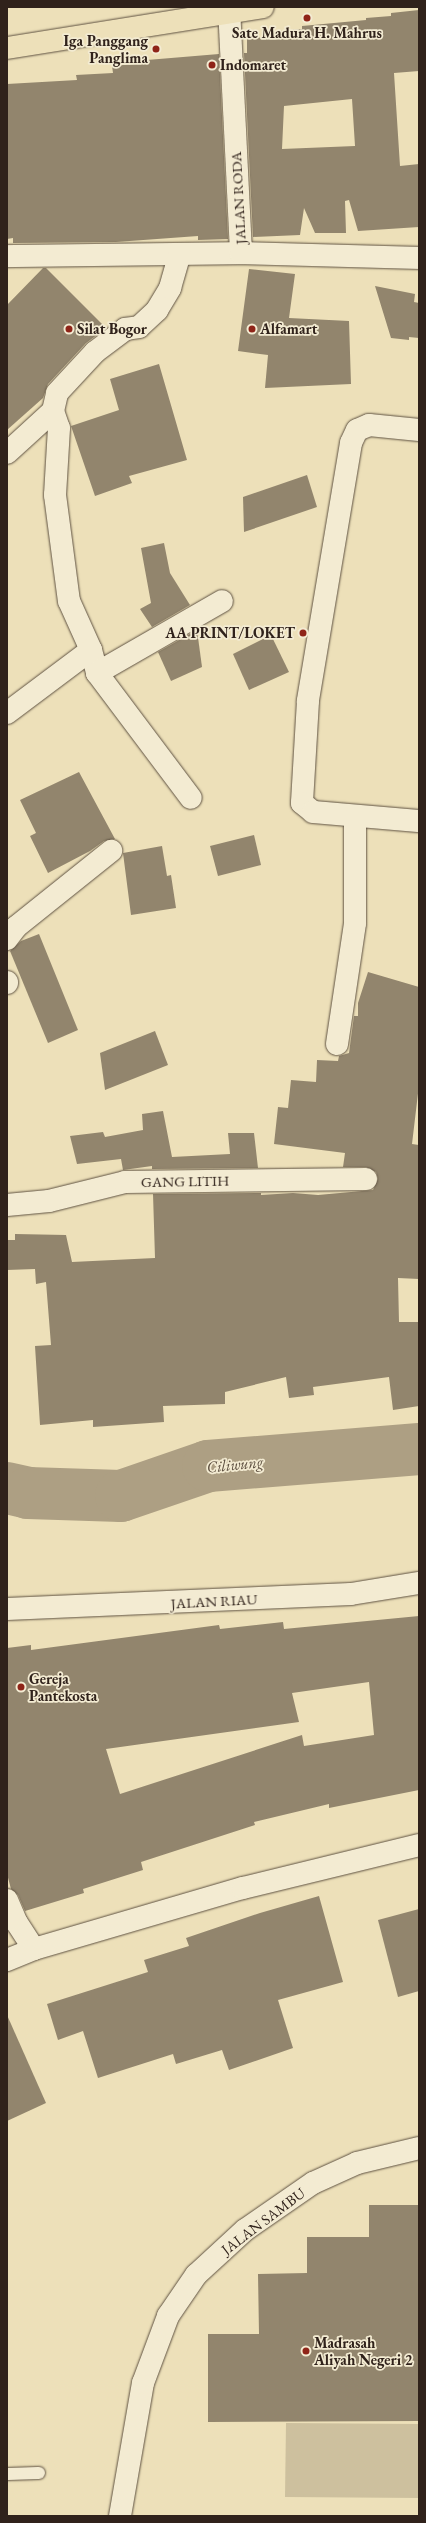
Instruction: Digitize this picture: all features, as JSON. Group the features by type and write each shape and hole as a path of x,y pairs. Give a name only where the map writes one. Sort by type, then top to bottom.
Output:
{"main road":[{"path":"7,48 229,9 263,7"}],"street":[{"name":"JALAN RODA","path":"229,9 240,253 419,258"},
{"path":"7,256 240,253"},
{"path":"180,254 170,288 157,310 139,327 125,329 95,352 56,393 53,411 59,428 56,495 69,600 91,650 98,673 191,798"},
{"path":"7,453 53,411"},
{"path":"419,430 369,426 357,430 351,443 308,701 302,802 312,812 355,817 419,821"},
{"path":"98,673 222,601"},
{"path":"7,713 91,650"},
{"path":"337,1044 355,923 355,817"},
{"path":"7,939 16,927 111,851"},
{"name":"GANG LITIH","path":"7,1205 48,1201 125,1182 366,1179"},
{"name":"JALAN RIAU","path":"7,1609 351,1594 419,1582"},
{"path":"7,1960 34,1949 243,1888 419,1845"},
{"path":"7,1900 16,1923 34,1949"},
{"name":"JALAN SAMBU","path":"120,2516 143,2384 168,2316 196,2275 245,2230 313,2182 357,2162 419,2148"}],"lane":[{"path":"7,2474 39,2473"}],"shaded area":[{"path":"286,2423 419,2424 419,2498 285,2497"}],"building":[{"path":"419,10 419,71 394,73 400,166 419,164 419,227 358,231 349,200 345,201 346,233 315,233 304,208 300,235 253,237 244,53 247,53 247,38 280,37 279,31 302,29 302,26 366,20 366,18 391,16 391,13","holes":["352,99 355,146 282,149 284,106"]},
{"path":"219,54 228,239 198,240 198,236 116,242 13,243 13,238 7,239 7,84 77,80 76,75 113,73 112,66 135,64 135,61"},
{"path":"43,268 46,268 106,328 86,343 48,384 43,398 7,430 7,305"},
{"path":"249,269 295,274 289,318 349,321 351,384 265,388 268,355 238,351"},
{"path":"375,286 415,294 414,302 419,303 419,338 409,337 409,340 391,338"},
{"path":"159,364 187,460 129,476 132,483 95,496 71,426 119,410 110,379"},
{"path":"307,475 317,507 244,532 243,497"},
{"path":"164,543 170,573 190,605 152,627 140,609 151,603 141,548"},
{"path":"197,630 202,667 171,681 158,652"},
{"path":"271,635 289,672 249,690 233,654"},
{"path":"79,772 115,839 104,841 90,851 48,873 30,836 36,833 20,800"},
{"path":"254,835 261,865 218,876 210,846"},
{"path":"162,846 167,876 171,875 176,908 131,915 123,853"},
{"path":"39,934 78,1030 48,1043 10,951 21,941"},
{"path":"368,972 419,987 419,1085 412,1144 419,1145 419,1279 398,1278 399,1322 419,1322 419,1406 393,1410 389,1377 313,1387 314,1395 289,1398 286,1377 225,1392 225,1404 163,1406 164,1422 93,1427 93,1420 40,1425 35,1346 51,1345 46,1282 36,1284 35,1269 7,1270 7,1240 15,1240 15,1234 66,1235 72,1262 155,1258 153,1194 261,1193 261,1195 293,1193 318,1195 373,1190 378,1179 376,1172 366,1167 343,1167 345,1153 274,1144 278,1107 288,1108 291,1080 316,1082 317,1060 338,1061 339,1056 349,1053 354,1016 358,1016 358,1003"},
{"path":"155,1031 168,1065 105,1090 100,1053"},
{"path":"163,1111 172,1157 230,1154 228,1133 254,1133 258,1168 152,1169 152,1166 123,1170 121,1159 77,1164 70,1136 103,1132 105,1137 143,1130 142,1114"},
{"path":"419,1616 419,1790 329,1808 329,1804 254,1822 255,1825 141,1862 143,1870 83,1889 84,1893 25,1911 18,1895 11,1889 7,1874 7,1648 31,1645 31,1650 219,1625 220,1629 283,1622 284,1629","holes":["369,1682 374,1735 304,1746 302,1735 120,1794 106,1749 299,1722 292,1693"]},
{"path":"319,1896 343,1982 278,2000 293,2048 229,2070 222,2050 176,2064 173,2054 98,2078 83,2031 58,2040 47,2004 148,1972 144,1960 189,1946 186,1938 260,1913"},
{"path":"419,1909 419,1991 398,1997 378,1920"},
{"path":"7,2015 46,2103 7,2121"},
{"path":"369,2205 419,2205 419,2421 208,2422 208,2334 259,2334 258,2274 307,2273 307,2237 369,2237"}],"waterway":[{"name":"Ciliwung","path":"7,1488 28,1493 121,1496 208,1466 419,1449"}],"place":[{"name":"Sate Madura H. Mahrus","path":"307,18"},
{"name":"Iga Panggang Panglima","path":"156,49"},
{"name":"Indomaret","path":"212,65"},
{"name":"Silat Bogor","path":"69,329"},
{"name":"Alfamart","path":"252,329"},
{"name":"AA PRINT/LOKET","path":"303,633"},
{"name":"Gereja Pantekosta","path":"21,1687"},
{"name":"Madrasah Aliyah Negeri 2","path":"306,2351"}]}
